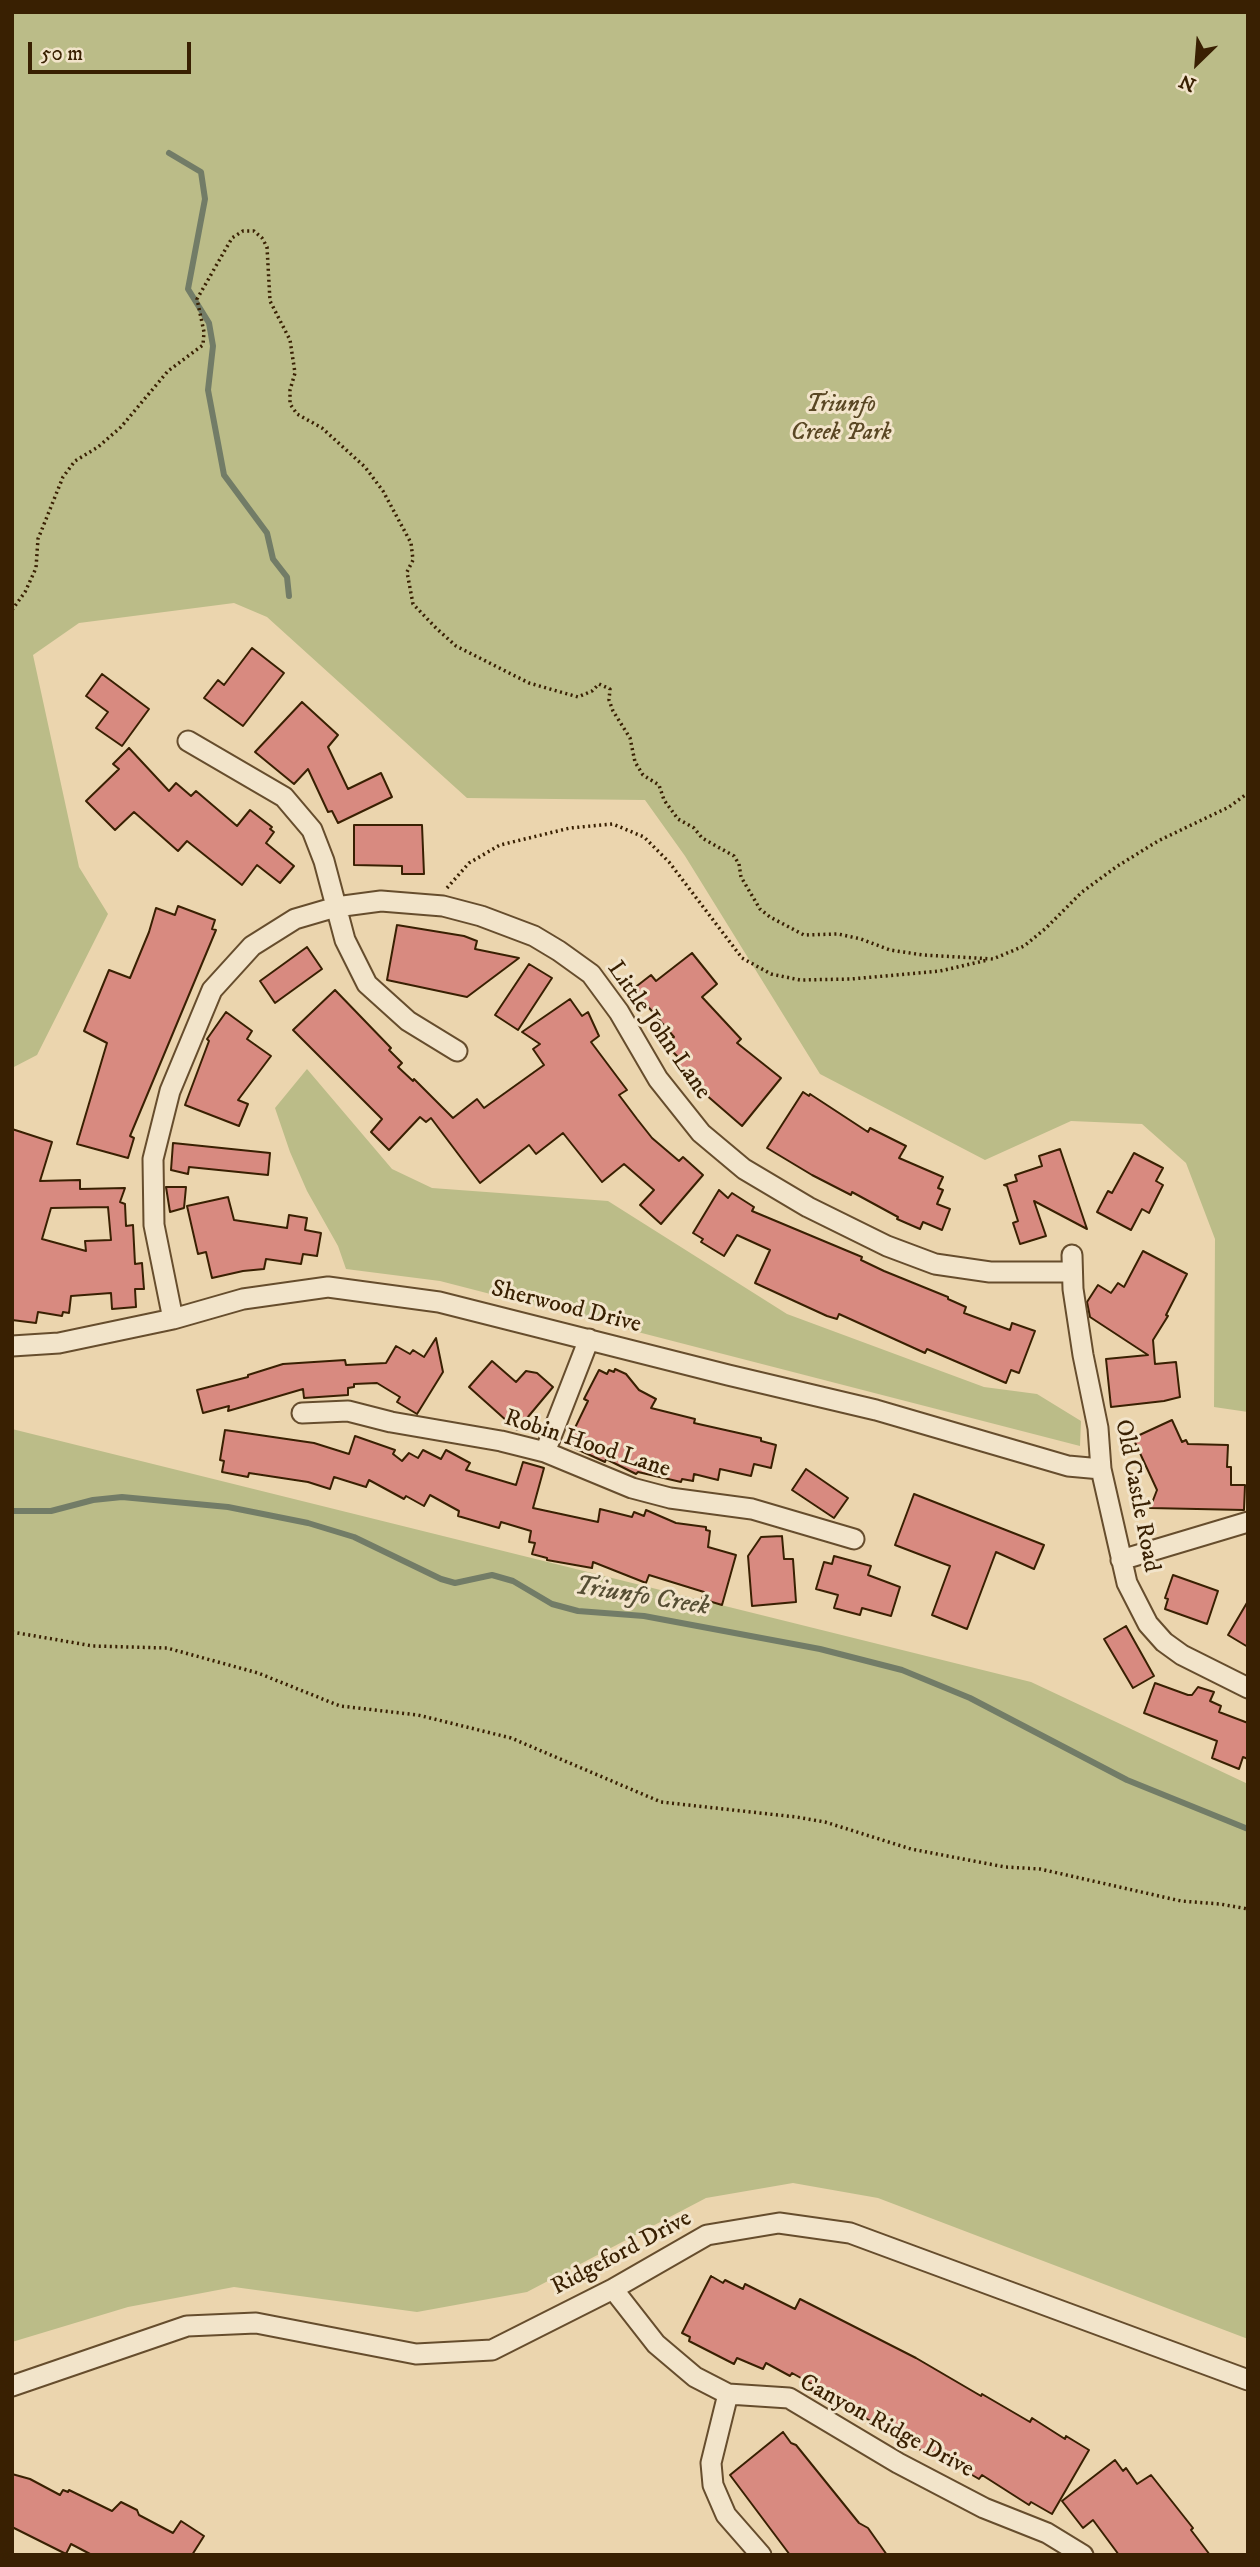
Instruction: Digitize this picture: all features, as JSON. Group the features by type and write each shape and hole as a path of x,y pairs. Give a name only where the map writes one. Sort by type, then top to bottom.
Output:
{"street":[{"path":"188,741 284,797 312,830 324,860 345,940 367,984 408,1021 457,1051"},
{"name":"Little John Lane","path":"173,1319 154,1225 153,1159 170,1091 212,990 252,946 295,919 335,906 381,901 443,905 481,916 534,936 591,974 619,1012 657,1079 701,1133 744,1169 808,1208 887,1246 934,1264 990,1272 1071,1263"},
{"name":"Old Castle Road","path":"1071,1263 1083,1355 1098,1428 1101,1469 1127,1583 1148,1624 1164,1642 1182,1655 1248,1688"},
{"name":"Sherwood Drive","path":"12,1346 59,1343 173,1319 243,1299 328,1287 439,1301 876,1410 1068,1466 1101,1469"},
{"path":"545,1452 589,1339"},
{"name":"Robin Hood Lane","path":"302,1413 348,1411 391,1422 501,1441 545,1452 632,1488 670,1498 752,1509 855,1539"},
{"path":"1121,1560 1248,1522"},
{"name":"Ridgeford Drive","path":"12,2386 187,2326 256,2323 416,2354 492,2350 613,2289 707,2235 779,2223 850,2234 1248,2380"},
{"name":"Canyon Ridge Drive","path":"613,2289 656,2344 695,2377 728,2394 789,2398 898,2463 984,2508 1047,2533 1083,2555"},
{"path":"728,2394 711,2463 713,2485 726,2515 761,2555"}],"path":[{"path":"12,610 36,568 38,539 62,477 75,461 121,428 168,372 203,345 204,332 197,299 232,238 243,231 254,231 267,247 270,301 290,341 295,373 290,390 290,404 297,414 322,428 365,467 383,491 411,544 413,560 408,572 413,604 436,628 456,646 529,683 578,697 592,691 599,684 610,689 613,711 631,738 635,762 643,775 659,785 664,800 678,820 694,828 702,838 734,856 739,864 741,877 760,909 770,917 804,935 838,934 862,939 890,950 934,956 993,959"},
{"path":"443,905 447,887 469,863 500,845 570,828 613,824 644,836 670,862 742,958 771,974 800,980 851,979 940,971 993,959 1024,946 1082,892 1116,867 1158,841 1229,807 1248,793"},
{"path":"12,1632 93,1646 167,1648 258,1673 340,1706 418,1715 511,1738 661,1802 825,1822 933,1853 1005,1867 1040,1869 1181,1901 1248,1909"}],"green space":[{"name":"Triunfo Creek Park","path":"12,12 1248,12 1248,1412 1214,1407 1215,1239 1186,1163 1142,1124 1071,1121 985,1160 820,1074 685,856 645,800 467,798 267,617 234,603 79,623 33,655 79,867 108,914 37,1055 12,1068"},
{"path":"307,1069 392,1169 432,1188 608,1201 787,1314 984,1387 1037,1394 1081,1421 1080,1446 440,1281 346,1269 338,1246 307,1191 275,1108"},
{"path":"12,1429 1031,1682 1248,1784 1248,2339 878,2198 793,2183 706,2198 527,2292 417,2312 234,2287 128,2307 12,2342"}],"building":[{"path":"252,648 284,673 243,726 204,698 218,680 224,685"},
{"path":"102,674 149,709 122,746 96,728 108,712 86,696"},
{"path":"302,702 338,735 328,747 348,789 381,773 392,797 338,823 332,811 328,812 308,769 294,784 255,752"},
{"path":"129,748 169,791 176,783 191,796 196,791 237,826 250,810 272,827 270,829 274,832 266,843 294,866 280,883 257,865 242,885 187,841 178,851 134,812 115,830 86,801 119,769 113,764"},
{"path":"354,825 422,825 424,874 402,874 402,866 354,865"},
{"path":"178,906 215,920 212,929 216,930 130,1136 134,1138 128,1158 77,1144 107,1043 84,1031 109,970 130,978 156,908 175,915"},
{"path":"397,925 464,936 477,941 475,949 519,958 467,997 387,980"},
{"path":"307,947 322,969 275,1003 260,981"},
{"path":"692,953 717,984 702,997 741,1039 737,1043 781,1078 742,1126 697,1087 675,1062 679,1058 666,1045 674,1037 633,989 651,975 656,981"},
{"path":"529,964 552,978 518,1030 495,1015"},
{"path":"335,990 391,1048 389,1050 402,1063 398,1067 453,1118 477,1099 484,1108 544,1065 533,1049 540,1044 522,1032 570,999 582,1016 588,1012 599,1036 591,1042 627,1090 619,1095 637,1119 652,1138 679,1161 683,1157 703,1175 661,1224 640,1205 654,1190 624,1164 602,1182 563,1133 536,1154 529,1145 480,1183 431,1118 426,1122 420,1117 389,1150 371,1132 382,1119 293,1030"},
{"path":"226,1012 252,1031 247,1039 271,1056 238,1100 248,1104 239,1126 185,1105 209,1041 207,1039"},
{"path":"803,1092 868,1132 870,1128 906,1146 899,1158 943,1177 938,1188 943,1190 937,1204 950,1209 942,1230 923,1222 920,1229 897,1219 898,1217 852,1192 851,1195 812,1175 767,1148"},
{"path":"12,1129 52,1142 40,1181 80,1180 80,1189 125,1188 120,1202 125,1204 126,1226 133,1225 135,1264 142,1263 144,1289 135,1289 136,1307 112,1309 111,1293 71,1296 69,1313 63,1312 62,1316 38,1312 36,1323 12,1320","holes":["108,1207 111,1240 85,1241 86,1251 42,1239 51,1208"]},
{"path":"173,1143 270,1153 268,1175 189,1167 188,1174 171,1170"},
{"path":"1060,1149 1087,1229 1034,1201 1046,1236 1020,1244 1013,1223 1018,1221 1007,1186 1004,1185 1017,1181 1015,1175 1042,1166 1039,1156"},
{"path":"1134,1153 1163,1168 1156,1181 1163,1185 1149,1213 1142,1209 1131,1230 1097,1212 1108,1191 1112,1193"},
{"path":"166,1187 186,1187 184,1208 170,1212"},
{"path":"719,1190 728,1198 732,1193 754,1207 752,1211 948,1297 966,1307 964,1313 1010,1330 1012,1323 1035,1331 1019,1373 1011,1370 1006,1383 927,1349 925,1353 839,1314 837,1319 827,1316 755,1283 770,1250 737,1235 724,1256 701,1242 703,1239 693,1233"},
{"path":"228,1197 234,1220 287,1228 289,1215 307,1218 305,1230 321,1233 317,1256 303,1254 301,1264 266,1259 264,1269 212,1278 206,1252 198,1254 187,1206"},
{"path":"1143,1251 1187,1274 1166,1315 1168,1316 1153,1340 1155,1364 1176,1362 1180,1397 1111,1407 1106,1359 1148,1355 1090,1317 1087,1302 1098,1285 1111,1293 1118,1283 1124,1287"},
{"path":"436,1338 443,1372 417,1414 397,1402 400,1397 377,1383 354,1384 354,1387 348,1388 348,1395 304,1398 303,1389 228,1411 229,1406 203,1413 197,1390 248,1377 283,1364 345,1360 346,1365 386,1363 396,1346 410,1354 413,1350 424,1357"},
{"path":"492,1361 516,1382 526,1371 537,1373 553,1387 517,1430 469,1387"},
{"path":"615,1369 626,1374 639,1390 656,1399 651,1408 695,1419 694,1423 761,1438 761,1441 776,1445 771,1468 754,1464 751,1476 720,1469 718,1480 694,1474 693,1481 682,1479 681,1482 638,1472 636,1474 570,1446 575,1436 572,1434 588,1401 584,1399 599,1370 607,1374 609,1370 614,1372"},
{"path":"1172,1420 1182,1442 1186,1440 1188,1444 1228,1445 1227,1467 1231,1467 1231,1485 1245,1485 1244,1510 1150,1508 1157,1490 1133,1438"},
{"path":"225,1430 314,1443 349,1454 355,1436 395,1450 393,1454 402,1461 409,1453 418,1458 423,1450 441,1459 446,1450 470,1463 466,1470 516,1485 523,1462 544,1468 533,1508 598,1522 600,1509 632,1517 634,1512 644,1516 646,1510 676,1523 706,1527 706,1530 710,1531 708,1547 736,1555 722,1605 702,1599 704,1592 649,1575 646,1583 593,1562 592,1568 547,1560 532,1554 535,1543 529,1542 531,1531 501,1522 499,1528 458,1516 459,1511 430,1495 424,1506 406,1496 404,1499 369,1480 366,1487 334,1477 330,1489 308,1482 249,1473 248,1477 222,1472 224,1461 220,1460"},
{"path":"806,1469 848,1498 834,1518 792,1490"},
{"path":"914,1494 1044,1545 1034,1569 996,1552 967,1629 932,1615 950,1566 895,1545"},
{"path":"782,1536 784,1559 793,1559 796,1602 752,1606 748,1556 761,1537"},
{"path":"834,1556 871,1566 868,1575 900,1587 891,1616 862,1608 860,1615 834,1608 838,1595 816,1589 824,1562 832,1564"},
{"path":"1173,1575 1218,1591 1207,1624 1165,1609 1168,1599 1165,1598"},
{"path":"1248,1601 1248,1647 1228,1635"},
{"path":"1126,1626 1154,1676 1133,1688 1104,1639"},
{"path":"1155,1683 1188,1695 1192,1695 1198,1687 1214,1692 1210,1701 1221,1706 1219,1712 1248,1723 1248,1759 1243,1757 1239,1769 1212,1758 1217,1741 1144,1713"},
{"path":"711,2276 743,2289 745,2284 795,2309 800,2299 916,2358 1030,2422 1032,2418 1065,2439 1066,2436 1089,2450 1052,2514 1031,2502 1029,2505 982,2475 979,2479 931,2451 929,2455 838,2405 840,2400 792,2373 790,2376 766,2363 763,2369 737,2358 734,2364 689,2341 690,2337 682,2333"},
{"path":"783,2432 859,2523 868,2528 887,2555 790,2555 730,2475"},
{"path":"1115,2460 1123,2471 1126,2468 1137,2484 1151,2475 1193,2528 1191,2530 1210,2555 1119,2555 1093,2520 1083,2528 1062,2501"},
{"path":"12,2474 30,2479 60,2495 63,2490 69,2490 112,2511 121,2502 173,2533 181,2521 204,2536 192,2555 92,2555 71,2544 66,2554 12,2527"}],"waterway":[{"path":"169,153 201,172 205,199 188,289 209,323 213,346 208,390 224,475 267,533 273,559 287,577 289,596"},
{"name":"Triunfo Creek","path":"12,1511 51,1511 93,1500 122,1497 228,1507 308,1523 354,1537 441,1579 455,1583 492,1575 513,1581 552,1604 578,1611 644,1616 820,1649 902,1670 970,1698 1127,1780 1248,1829"}]}
